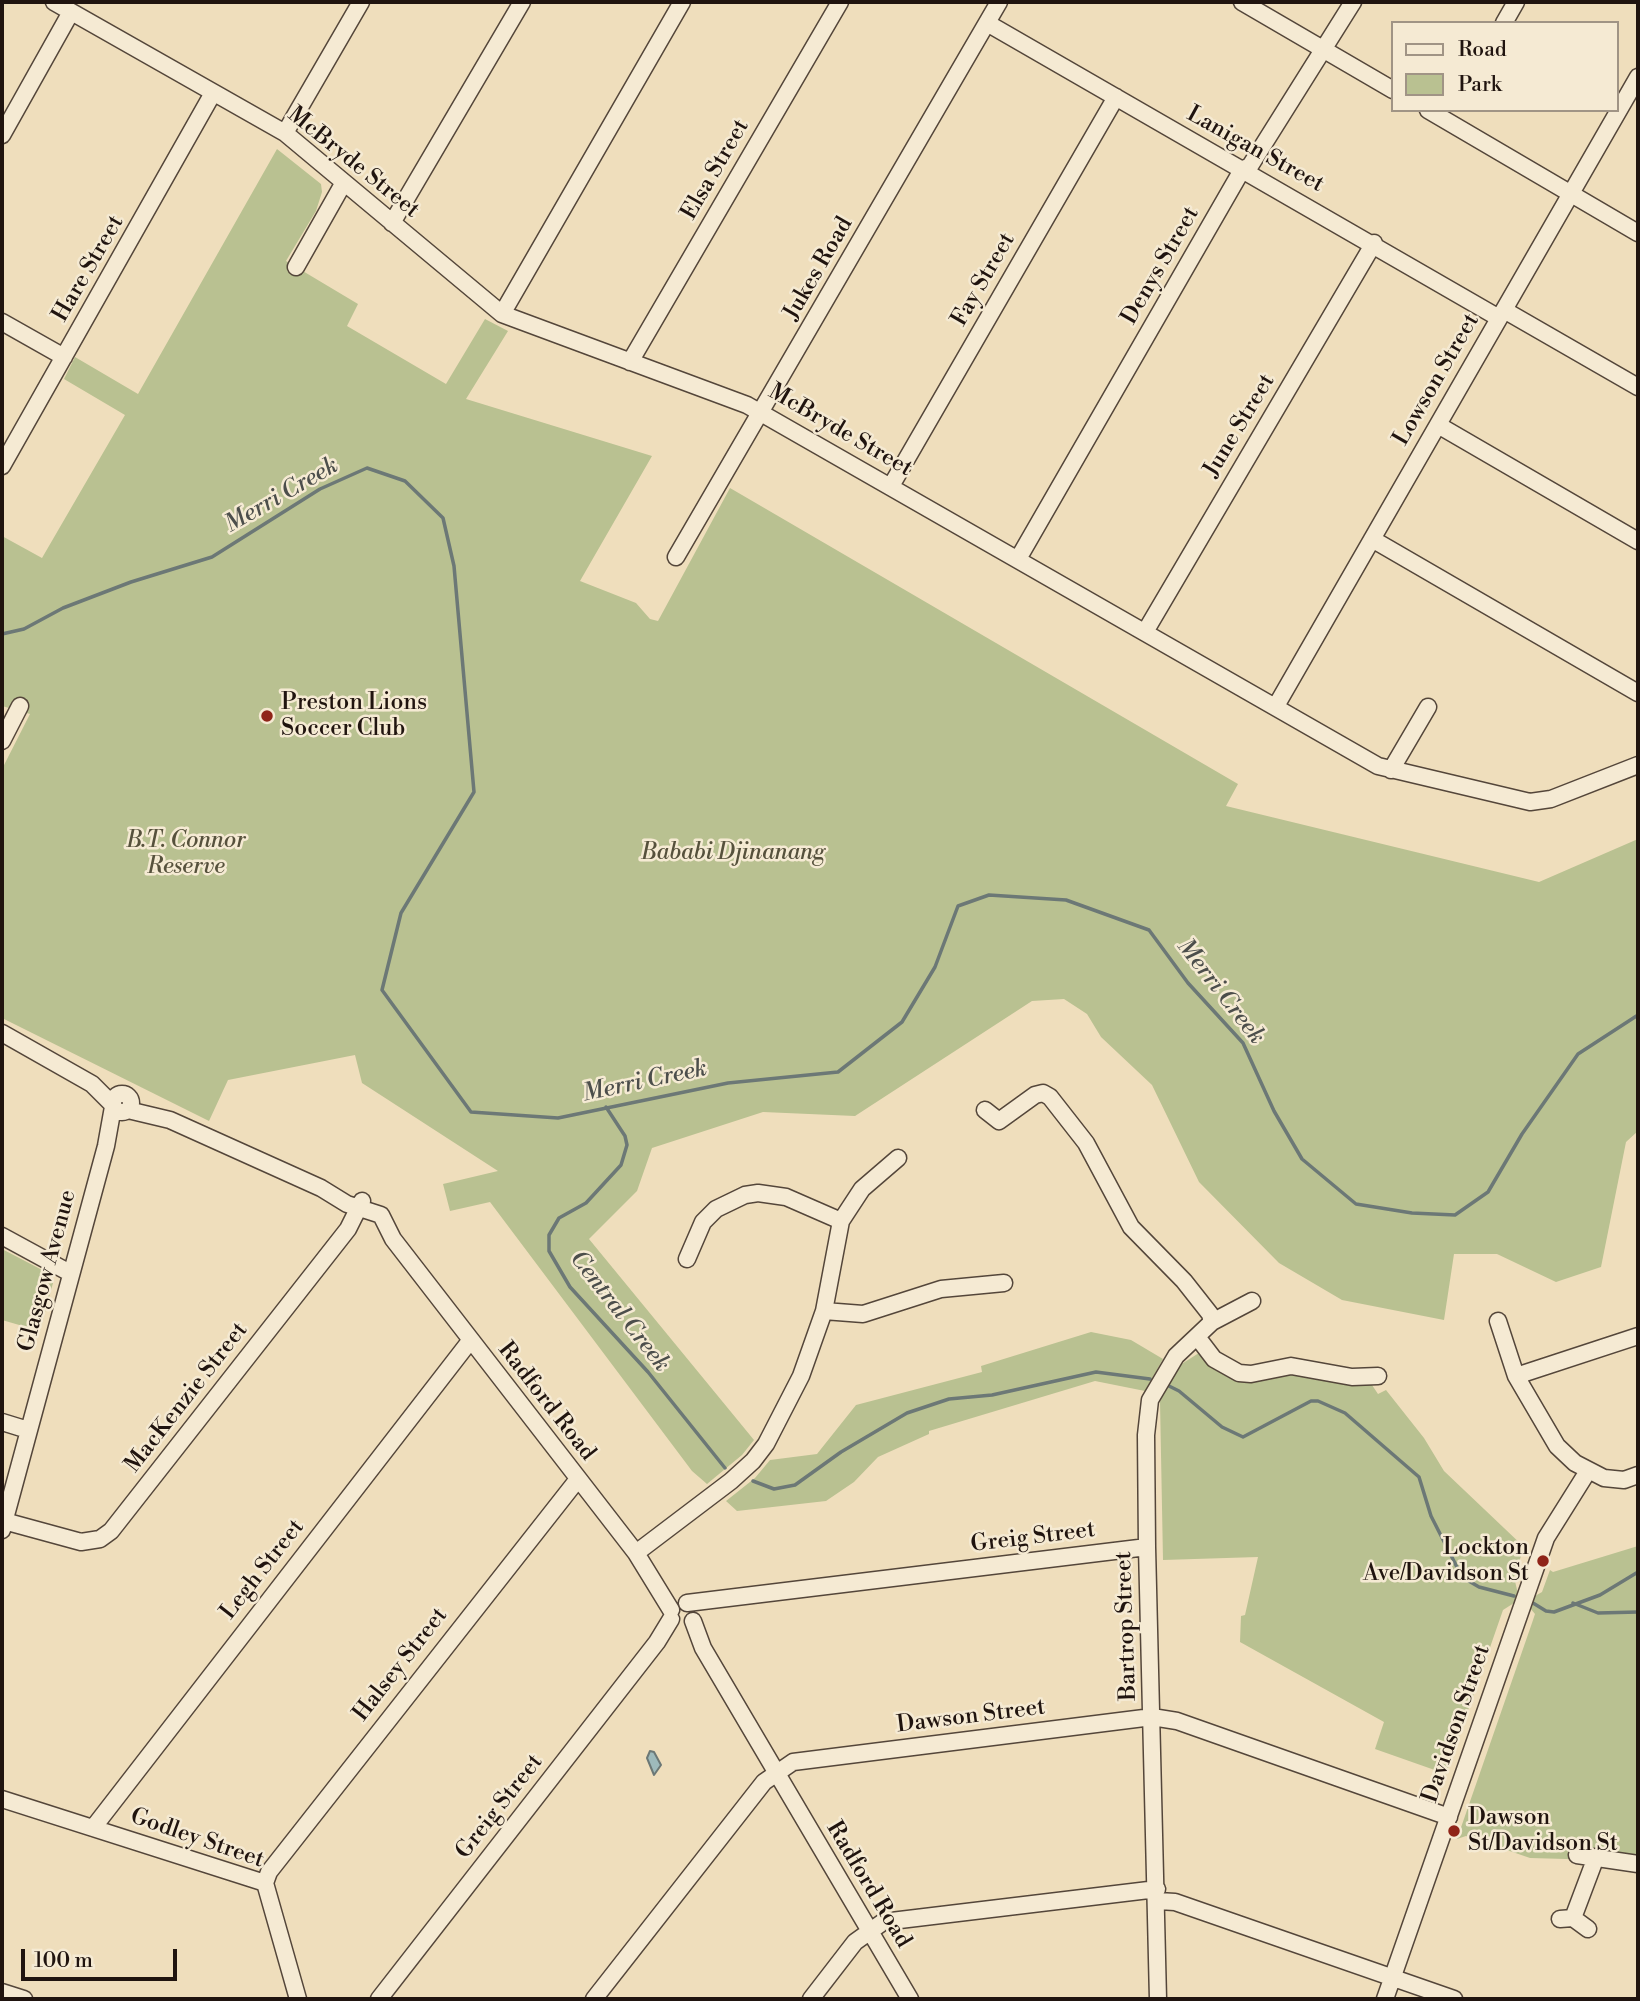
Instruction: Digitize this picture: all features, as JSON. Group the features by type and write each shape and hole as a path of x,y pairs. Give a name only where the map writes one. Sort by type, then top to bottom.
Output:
{"street":[{"name":"McBryde Street","path":"54,2 285,133 502,314 762,412 1391,770 1530,802 1551,799 1638,765"},
{"path":"285,133 360,2"},
{"path":"392,223 522,2"},
{"path":"502,314 682,2"},
{"name":"Elsa Street","path":"631,362 840,2"},
{"name":"Jukes Road","path":"676,557 999,2"},
{"path":"1241,2 1392,89"},
{"name":"Denys Street","path":"1018,559 1242,170 1250,166 1280,114 1325,50 1353,2"},
{"path":"1505,21 1516,2"},
{"path":"2,135 71,12"},
{"name":"Lanigan Street","path":"987,23 1242,170 1638,387"},
{"name":"Lowson Street","path":"1619,110 1638,77"},
{"name":"Hare Street","path":"2,466 213,93"},
{"name":"Fay Street","path":"891,486 1116,97"},
{"name":"Lowson Street","path":"1276,706 1618,112"},
{"path":"1451,116 1638,233"},
{"path":"296,267 343,184"},
{"name":"June Street","path":"1145,632 1374,243"},
{"path":"2,322 64,357"},
{"path":"1438,425 1638,541"},
{"path":"1372,540 1638,693"},
{"path":"2,741 20,706"},
{"path":"1391,770 1428,708"},
{"path":"2,1033 122,1104"},
{"path":"985,1110 999,1124 1035,1095 1043,1093 1050,1097 1086,1143 1131,1227 1184,1281 1210,1314 1212,1322"},
{"name":"Radford Road","path":"122,1104 163,1117 381,1215 393,1239 682,1615 910,1999"},
{"name":"Glasgow Avenue","path":"3,1526 70,1273 106,1146 122,1104"},
{"path":"636,1553 731,1481 753,1461 786,1408 802,1376 824,1311 841,1221 862,1189 898,1158"},
{"path":"687,1259 703,1222 716,1209 745,1195 758,1193 786,1197 841,1221"},
{"name":"MacKenzie Street","path":"3,1526 82,1542 100,1539 111,1531 348,1229 360,1205"},
{"path":"2,1236 70,1273"},
{"path":"824,1311 863,1314 941,1289 1004,1283"},
{"name":"Bartrop Street","path":"1158,1999 1158,1895 1147,1547 1146,1435 1150,1400 1176,1356 1212,1322 1252,1301"},
{"path":"1498,1321 1516,1376 1550,1437 1567,1456 1588,1471 1613,1480 1638,1475"},
{"path":"1516,1376 1638,1336"},
{"path":"1198,1338 1214,1359 1239,1373 1251,1374 1291,1366 1352,1377 1378,1376"},
{"name":"Legh Street","path":"93,1828 470,1341"},
{"path":"2,1422 28,1430"},
{"name":"Davidson Street","path":"1385,1999 1546,1538 1588,1471"},
{"name":"Halsey Street","path":"265,1883 269,1872 578,1479"},
{"name":"Greig Street","path":"379,1999 657,1642 682,1615 715,1600 1147,1547"},
{"name":"Dawson Street","path":"594,1999 764,1782 793,1762 1152,1717 1177,1721 1448,1817"},
{"name":"Godley Street","path":"2,1799 265,1883 298,1999"},
{"path":"1577,1855 1638,1864"},
{"path":"1588,1929 1566,1919 1596,1857"},
{"path":"810,1999 855,1942 883,1922 1158,1895 1454,1999"},
{"path":"2,1992 24,1999"}],"green space":[{"path":"277,149 321,184 322,192 316,211 286,261 358,304 347,326 446,384 485,319 508,331 466,399 652,456 580,581 636,603 650,619 658,621 730,488 1238,784 1226,806 1539,882 1638,839 1638,1131 1626,1142 1601,1267 1556,1282 1497,1254 1454,1254 1444,1320 1342,1300 1279,1263 1199,1182 1152,1085 1101,1037 1087,1014 1064,999 1032,1001 855,1116 763,1112 652,1148 637,1191 589,1239 754,1440 742,1455 707,1484 692,1471 490,1202 450,1211 443,1184 498,1171 362,1083 355,1055 228,1080 209,1121 2,1018 2,769 30,714 2,706 2,536 42,558 125,415 64,379 75,357 138,394"},
{"path":"2,1249 48,1273 53,1283 40,1331 2,1320"},
{"path":"1091,1332 1131,1340 1163,1359 1145,1391 1095,1381 929,1431 929,1434 878,1457 854,1482 826,1501 737,1511 726,1501 755,1478 770,1460 817,1454 856,1405 982,1372 981,1366"},
{"path":"1202,1351 1213,1363 1370,1382 1378,1394 1386,1390 1424,1438 1444,1471 1524,1547 1514,1577 1518,1594 1514,1603 1503,1610 1446,1774 1375,1749 1384,1722 1240,1642 1241,1616 1245,1615 1258,1557 1163,1560 1160,1401 1180,1365"},
{"path":"1638,1546 1638,1861 1530,1858 1466,1836 1457,1839 1535,1614 1530,1608 1535,1596 1542,1592 1550,1570 1553,1572"}],"water":[{"path":"650,1751 654,1752 661,1765 654,1775 647,1758"}],"waterway":[{"name":"Merri Creek","path":"2,634 24,629 63,608 131,582 212,557 320,489 367,468 405,481 443,518 454,566 474,792 401,913 382,990 471,1112 558,1118 728,1083 838,1072 902,1022 935,967 958,906 989,895 1066,900 1149,930 1188,983 1243,1043 1274,1111 1302,1159 1356,1204 1412,1213 1455,1215 1488,1192 1522,1134 1578,1054 1638,1015"},
{"name":"Central Creek","path":"606,1107 625,1136 627,1145 621,1165 586,1203 559,1218 549,1235 549,1251 570,1287 648,1372 725,1468"},
{"name":"Central Creek","path":"753,1481 774,1489 795,1485 841,1452 907,1413 949,1399 992,1395 1096,1372 1150,1379"},
{"name":"Central Creek","path":"1167,1385 1179,1391 1222,1427 1243,1437 1311,1401 1318,1401 1345,1413 1419,1477 1431,1516 1462,1577 1479,1587 1514,1596"},
{"name":"Central Creek","path":"1533,1603 1546,1611 1554,1612 1600,1595 1638,1572"},
{"path":"1573,1603 1598,1613 1638,1612"}],"place":[{"name":"Preston Lions Soccer Club","path":"267,716"},
{"name":"Lockton Ave/Davidson St","path":"1543,1561"},
{"name":"Dawson St/Davidson St","path":"1454,1831"}],"park label":[{"name":"Bababi Djinanang","path":"733,853"},
{"name":"B.T. Connor Reserve","path":"186,854"}]}
